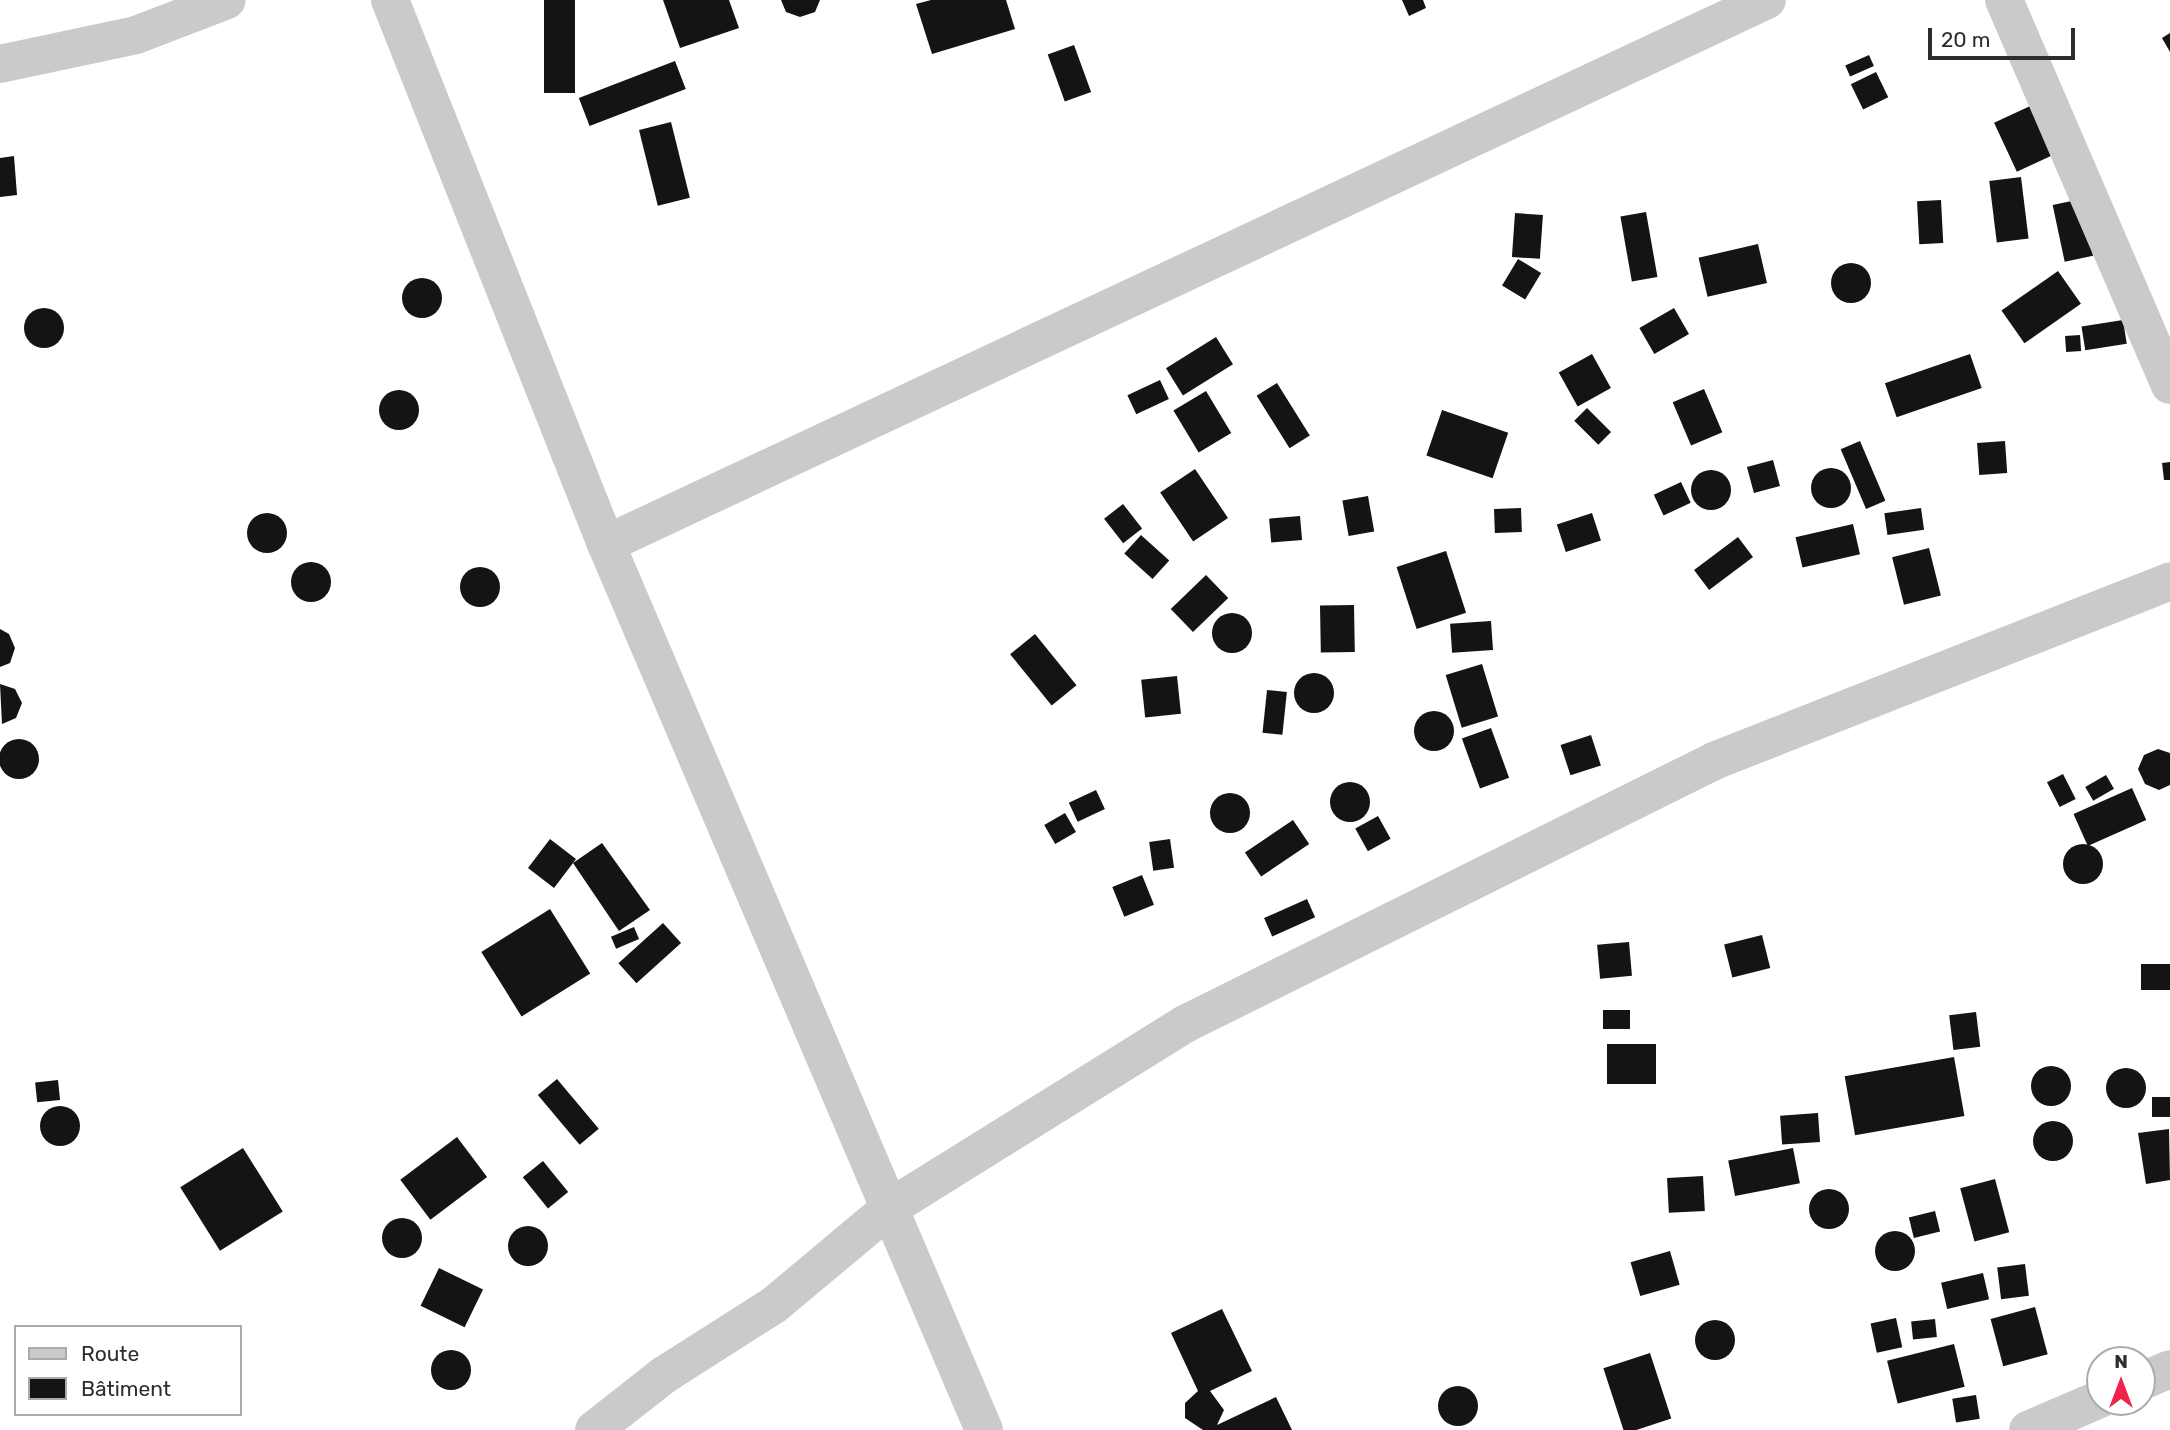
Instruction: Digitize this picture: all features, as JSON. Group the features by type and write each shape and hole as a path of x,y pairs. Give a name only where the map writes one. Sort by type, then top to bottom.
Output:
{"street":[{"path":"0,64 136,35 227,0"},
{"path":"390,0 606,544 984,1430"},
{"path":"606,544 1767,0"},
{"path":"2004,0 2170,385"},
{"path":"594,1430 664,1375 774,1305 891,1207 1185,1024 1714,761 2170,581"},
{"path":"2028,1430 2086,1405"}],"building":[{"path":"544,0 575,0 575,93 544,93"},
{"path":"663,0 729,0 739,28 680,48"},
{"path":"781,0 820,0 815,12 800,17 786,12"},
{"path":"931,0 1006,0 1015,29 932,54 916,4"},
{"path":"1402,0 1423,0 1426,8 1409,16"},
{"path":"2170,33 2170,52 2162,38"},
{"path":"1074,45 1091,92 1065,102 1048,55"},
{"path":"1869,55 1874,66 1850,77 1845,66"},
{"path":"675,61 686,89 590,126 579,98"},
{"path":"1876,72 1888,97 1863,109 1851,84"},
{"path":"2043,100 2066,149 2017,172 1994,123"},
{"path":"671,122 690,198 658,206 639,130"},
{"path":"14,156 17,195 0,197 0,158"},
{"path":"2021,177 2029,239 1997,242 1989,181"},
{"path":"2081,199 2093,256 2065,262 2053,205"},
{"path":"1941,200 1943,243 1919,244 1917,201"},
{"path":"1646,212 1657,277 1632,282 1620,217"},
{"path":"1515,213 1543,215 1540,259 1512,257"},
{"path":"1758,244 1767,283 1708,297 1699,258"},
{"path":"1518,259 1541,273 1525,299 1502,286"},
{"path":"1851,263 1859,264 1865,269 1870,275 1870,291 1865,297 1859,302 1851,303 1843,302 1837,297 1832,291 1831,283 1832,275 1837,269 1843,264"},
{"path":"2058,271 2081,304 2024,343 2001,311"},
{"path":"422,278 436,284 442,298 436,312 422,318 408,312 402,298 408,284"},
{"path":"44,308 58,314 64,328 58,342 44,348 30,342 24,328 30,314"},
{"path":"1674,308 1689,334 1654,354 1639,328"},
{"path":"2123,320 2127,344 2085,350 2082,327"},
{"path":"2080,335 2081,351 2066,352 2065,336"},
{"path":"1216,337 1233,364 1183,395 1166,368"},
{"path":"1592,354 1611,388 1578,407 1559,372"},
{"path":"1970,354 1982,388 1897,417 1885,383"},
{"path":"1160,380 1169,399 1136,414 1127,395"},
{"path":"1277,383 1310,436 1290,448 1257,396"},
{"path":"1704,389 1722,432 1691,446 1673,402"},
{"path":"399,390 413,396 419,410 413,424 399,430 385,424 379,410 385,396"},
{"path":"1206,391 1231,433 1199,453 1173,411"},
{"path":"1587,408 1611,432 1598,445 1574,421"},
{"path":"1442,410 1508,433 1493,478 1426,455"},
{"path":"1860,441 1885,501 1866,509 1841,449"},
{"path":"2005,441 2007,473 1979,475 1977,443"},
{"path":"1773,460 1780,486 1754,493 1747,467"},
{"path":"2170,462 2170,480 2164,480 2162,463"},
{"path":"1831,468 1839,469 1845,474 1850,480 1850,496 1845,502 1839,507 1831,508 1823,507 1817,502 1812,496 1811,488 1812,480 1817,474 1823,469"},
{"path":"1195,469 1228,518 1193,541 1160,492"},
{"path":"1711,470 1719,471 1725,476 1730,482 1730,498 1725,504 1719,509 1711,510 1703,509 1697,504 1692,498 1691,490 1692,482 1697,476 1703,471"},
{"path":"1681,482 1691,503 1664,516 1654,495"},
{"path":"1368,496 1374,531 1349,536 1342,501"},
{"path":"1123,504 1142,528 1123,543 1104,519"},
{"path":"1521,508 1522,532 1495,533 1494,509"},
{"path":"1921,508 1924,530 1887,535 1884,513"},
{"path":"267,513 275,514 281,519 286,525 286,541 281,547 275,552 267,553 259,552 253,547 248,541 247,533 248,525 253,519 259,514"},
{"path":"1592,513 1601,541 1566,552 1557,524"},
{"path":"1300,516 1302,540 1271,543 1269,519"},
{"path":"1853,524 1860,554 1802,567 1796,537"},
{"path":"1141,535 1169,560 1153,579 1124,554"},
{"path":"1738,537 1753,557 1709,590 1694,570"},
{"path":"1929,548 1941,596 1904,605 1892,557"},
{"path":"1446,551 1466,613 1417,629 1397,567"},
{"path":"311,562 319,563 325,568 330,574 330,590 325,596 319,601 311,602 303,601 297,596 292,590 291,582 292,574 297,568 303,563"},
{"path":"480,567 494,573 500,587 494,601 480,607 466,601 460,587 466,573"},
{"path":"1206,575 1228,598 1193,632 1171,609"},
{"path":"1354,605 1355,652 1321,653 1320,606"},
{"path":"1232,613 1240,614 1246,619 1251,625 1251,641 1246,647 1240,652 1232,653 1224,652 1218,647 1213,641 1212,633 1213,625 1218,619 1224,614"},
{"path":"1491,621 1493,650 1452,653 1450,624"},
{"path":"0,629 9,634 15,648 10,663 0,667"},
{"path":"1035,634 1077,685 1052,705 1010,654"},
{"path":"1482,664 1498,717 1462,728 1446,675"},
{"path":"1314,673 1328,679 1334,693 1328,707 1314,713 1300,707 1294,693 1300,679"},
{"path":"1177,676 1181,714 1145,718 1141,680"},
{"path":"0,684 15,689 22,703 16,718 2,724"},
{"path":"1267,690 1287,692 1282,735 1263,733"},
{"path":"1434,711 1448,717 1454,731 1448,745 1434,751 1420,745 1414,731 1420,717"},
{"path":"1491,728 1509,778 1480,788 1462,739"},
{"path":"1591,735 1601,765 1570,775 1561,745"},
{"path":"19,739 33,745 39,759 33,773 19,779 5,773 -1,759 5,745"},
{"path":"2158,749 2170,753 2170,785 2159,790 2145,784 2138,769 2144,755"},
{"path":"2063,774 2076,799 2060,807 2047,782"},
{"path":"2106,775 2114,789 2093,801 2085,787"},
{"path":"1350,782 1358,783 1364,788 1369,794 1369,810 1364,816 1358,821 1350,822 1342,821 1336,816 1331,810 1330,802 1331,794 1336,788 1342,783"},
{"path":"2132,788 2146,820 2088,846 2074,814"},
{"path":"1096,790 1105,809 1078,822 1069,803"},
{"path":"1230,793 1244,799 1250,813 1244,827 1230,833 1216,827 1210,813 1216,799"},
{"path":"1065,813 1076,832 1055,844 1044,825"},
{"path":"1378,816 1391,839 1368,851 1355,829"},
{"path":"1293,820 1309,844 1261,876 1245,852"},
{"path":"550,839 576,859 554,888 528,868"},
{"path":"1170,839 1174,868 1153,871 1149,842"},
{"path":"602,843 650,910 619,931 573,863"},
{"path":"2083,844 2097,850 2103,864 2097,878 2083,884 2069,878 2063,864 2069,850"},
{"path":"1142,875 1154,905 1124,917 1112,887"},
{"path":"1307,899 1315,917 1272,936 1264,918"},
{"path":"550,909 590,973 522,1016 481,952"},
{"path":"663,923 681,943 636,983 618,963"},
{"path":"634,927 639,939 616,949 611,937"},
{"path":"1762,935 1770,968 1732,977 1724,944"},
{"path":"1629,942 1632,976 1600,979 1597,945"},
{"path":"2141,964 2170,964 2170,990 2141,990"},
{"path":"1603,1010 1630,1010 1630,1029 1603,1029"},
{"path":"1976,1012 1980,1047 1953,1050 1949,1015"},
{"path":"1607,1044 1656,1044 1656,1084 1607,1084"},
{"path":"1954,1057 1964,1116 1855,1135 1845,1076"},
{"path":"2051,1066 2065,1072 2071,1086 2065,1100 2051,1106 2037,1100 2031,1086 2037,1072"},
{"path":"2126,1068 2134,1069 2140,1074 2145,1080 2145,1096 2140,1102 2134,1107 2126,1108 2118,1107 2112,1102 2107,1096 2106,1088 2107,1080 2112,1074 2118,1069"},
{"path":"557,1079 599,1129 580,1145 538,1095"},
{"path":"58,1080 60,1100 37,1102 35,1082"},
{"path":"2152,1097 2170,1097 2170,1117 2152,1117"},
{"path":"60,1106 74,1112 80,1126 74,1140 60,1146 46,1140 40,1126 46,1112"},
{"path":"1818,1113 1820,1142 1782,1145 1780,1116"},
{"path":"2053,1121 2067,1127 2073,1141 2067,1155 2053,1161 2039,1155 2033,1141 2039,1127"},
{"path":"2169,1129 2170,1180 2146,1184 2138,1133"},
{"path":"457,1137 487,1177 430,1220 400,1180"},
{"path":"243,1148 283,1212 220,1251 180,1187"},
{"path":"1793,1148 1800,1183 1735,1196 1728,1161"},
{"path":"543,1161 568,1192 548,1208 523,1177"},
{"path":"1703,1176 1705,1211 1669,1213 1667,1178"},
{"path":"1995,1179 2009,1232 1974,1241 1960,1188"},
{"path":"1829,1189 1843,1195 1849,1209 1843,1223 1829,1229 1815,1223 1809,1209 1815,1195"},
{"path":"1935,1211 1940,1231 1914,1238 1909,1218"},
{"path":"402,1218 416,1224 422,1238 416,1252 402,1258 388,1252 382,1238 388,1224"},
{"path":"528,1226 542,1232 548,1246 542,1260 528,1266 514,1260 508,1246 514,1232"},
{"path":"1895,1231 1903,1232 1909,1237 1914,1243 1914,1259 1909,1265 1903,1270 1895,1271 1887,1270 1881,1265 1876,1259 1875,1251 1876,1243 1881,1237 1887,1232"},
{"path":"1670,1251 1680,1285 1640,1296 1631,1262"},
{"path":"2025,1264 2029,1296 2001,1299 1997,1267"},
{"path":"439,1268 483,1289 465,1327 421,1306"},
{"path":"1983,1273 1989,1299 1947,1309 1941,1283"},
{"path":"2035,1307 2048,1354 2003,1366 1991,1319"},
{"path":"1222,1309 1252,1371 1210,1391 1224,1410 1217,1425 1276,1397 1292,1430 1203,1430 1185,1418 1185,1403 1198,1391 1171,1333"},
{"path":"1896,1318 1902,1347 1877,1353 1871,1323"},
{"path":"1935,1319 1937,1337 1913,1339 1911,1322"},
{"path":"1715,1320 1729,1326 1735,1340 1729,1354 1715,1360 1701,1354 1695,1340 1701,1326"},
{"path":"1954,1344 1965,1387 1898,1403 1887,1361"},
{"path":"451,1350 465,1356 471,1370 465,1384 451,1390 437,1384 431,1370 437,1356"},
{"path":"1650,1353 1671,1419 1636,1430 1623,1430 1603,1368"},
{"path":"1458,1386 1472,1392 1478,1406 1472,1420 1458,1426 1444,1420 1438,1406 1444,1392"},
{"path":"1976,1395 1980,1419 1956,1422 1952,1399"}]}
